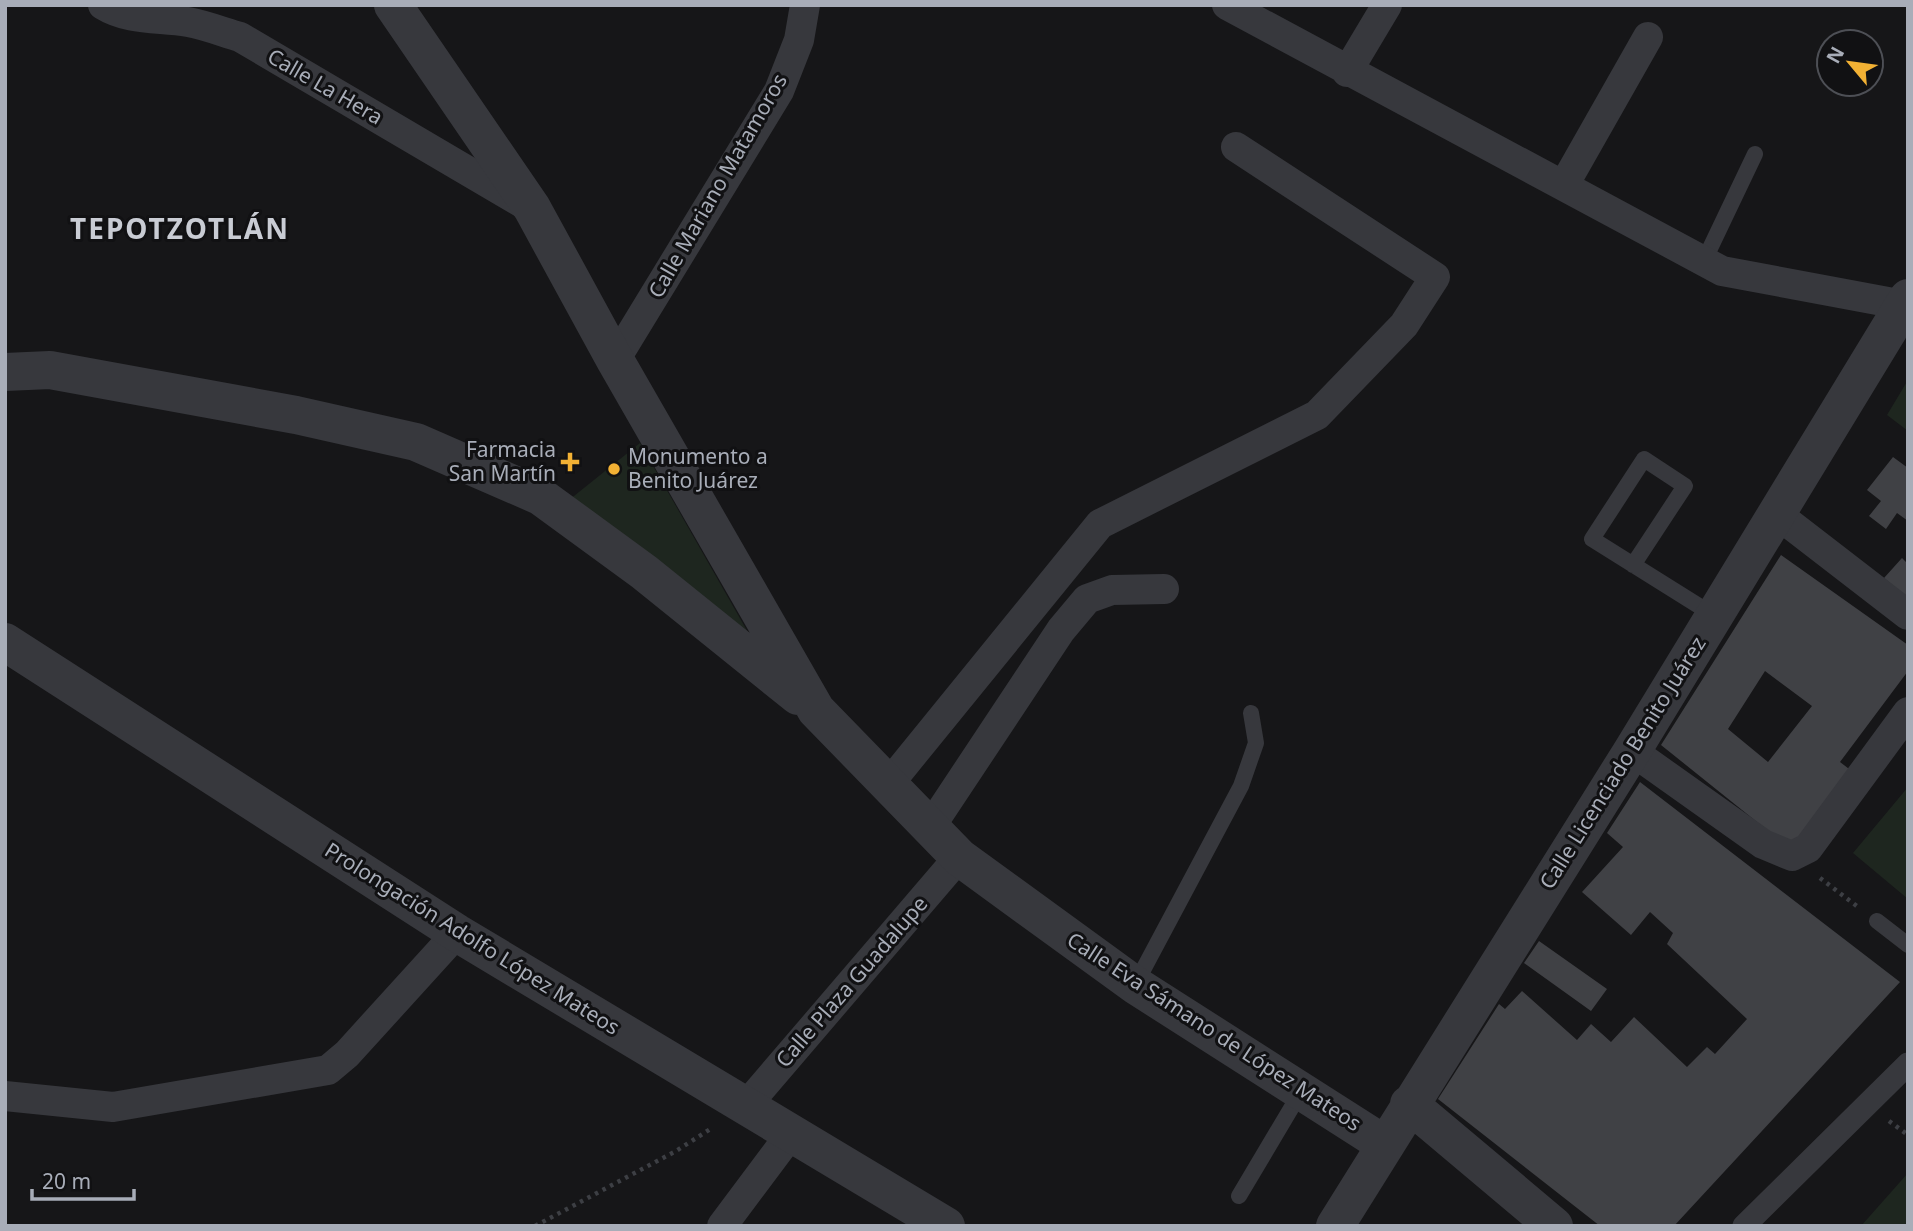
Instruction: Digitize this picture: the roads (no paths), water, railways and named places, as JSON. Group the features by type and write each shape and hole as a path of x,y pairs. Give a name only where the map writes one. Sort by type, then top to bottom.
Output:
{"street":[{"name":"Calle La Hera","path":"103,5 114,12 189,22 240,37 532,208"},
{"name":"Calle Eva Sámano de López Mateos","path":"393,5 532,208 615,360 816,710 887,786 959,857 1135,985 1384,1144"},
{"name":"Calle Mariano Matamoros","path":"615,360 779,91 799,40 805,5"},
{"path":"1227,5 1723,271 1906,302"},
{"path":"1348,72 1387,5"},
{"path":"1563,184 1648,37"},
{"path":"887,786 1100,524 1317,415 1404,325 1434,277 1236,147"},
{"name":"Calle Licenciado Benito Juárez","path":"1335,1226 1632,751 1906,302"},
{"path":"5,372 50,370 296,415 416,442 540,496 644,572 816,710"},
{"path":"1777,514 1908,615"},
{"path":"929,829 1062,630 1087,599 1112,590 1164,589"},
{"name":"Prolongación Adolfo López Mateos","path":"5,642 457,933 790,1135 946,1226"},
{"path":"1632,751 1763,844 1792,856 1808,848 1908,712"},
{"name":"Calle Plaza Guadalupe","path":"745,1107 959,857"},
{"path":"5,1096 113,1107 328,1070 347,1054 457,933"},
{"path":"1744,1226 1908,1064"},
{"path":"1409,1104 1554,1226"},
{"path":"722,1226 790,1135"}],"lane":[{"path":"1704,261 1755,154"},
{"path":"1633,565 1685,486 1643,459 1592,539 1633,565 1715,616"},
{"path":"1135,985 1241,786 1256,743 1251,713"},
{"path":"1877,921 1908,945"},
{"path":"1239,1196 1302,1090"}],"place":[{"name":"Farmacia San Martín","path":"570,462"},
{"name":"Monumento a Benito Juárez","path":"614,469"}],"district":[{"name":"TEPOTZOTLÁN","path":"180,229"}]}
